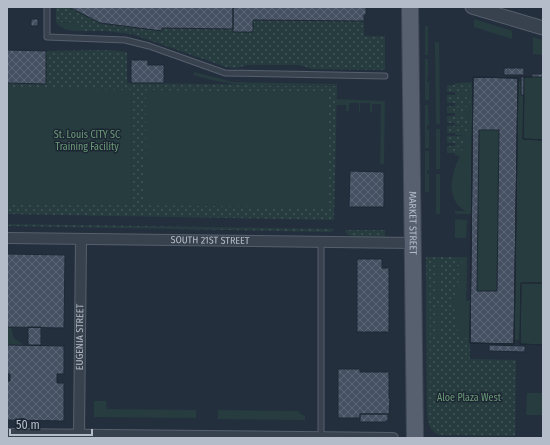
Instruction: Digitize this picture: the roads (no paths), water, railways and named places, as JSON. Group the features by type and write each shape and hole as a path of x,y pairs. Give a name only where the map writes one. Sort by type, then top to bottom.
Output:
{"main road":[{"name":"MARKET STREET","path":"410,7 415,438"}],"street":[{"path":"472,7 543,28"},
{"name":"SOUTH 21ST STREET","path":"7,238 413,243"},
{"name":"EUGENIA STREET","path":"79,435 81,239"},
{"path":"7,434 321,436 392,438"}],"lane":[{"path":"47,7 47,37 125,40 149,46 225,73 385,76"},
{"path":"321,242 321,436"}],"park label":[{"name":"St. Louis CITY SC Training Facility","path":"87,140"},
{"name":"Aloe Plaza West","path":"469,398"}]}
